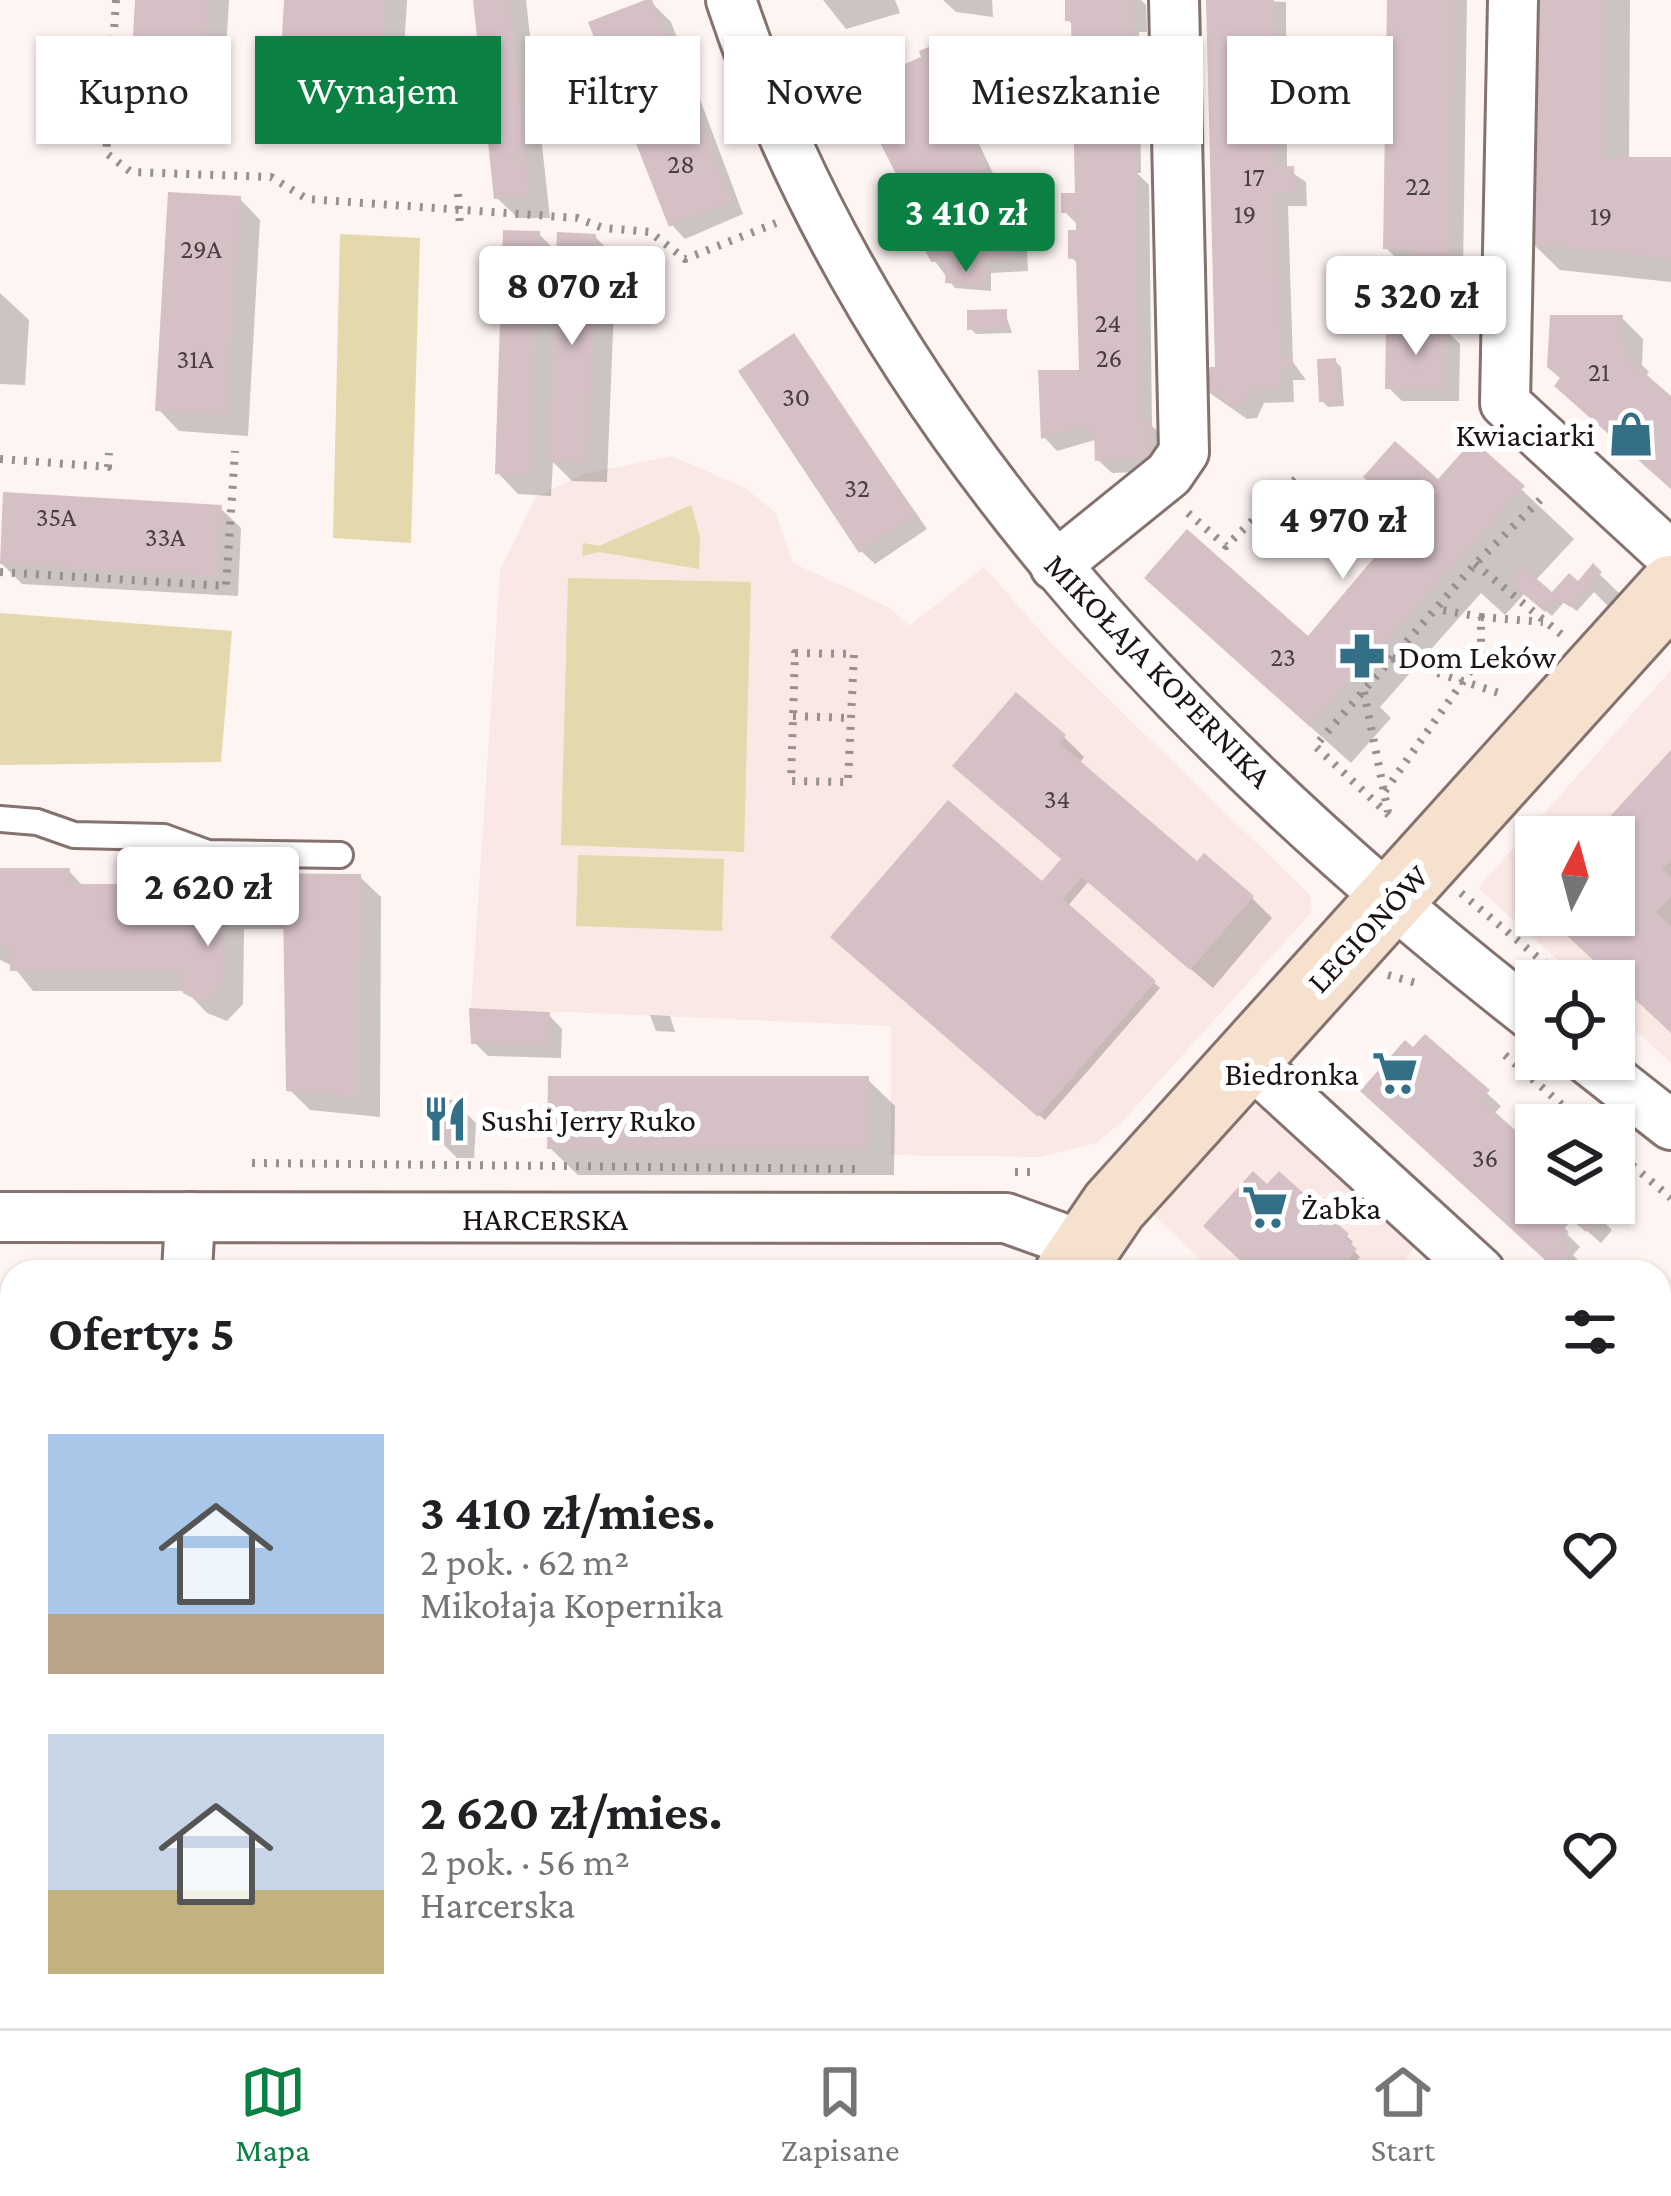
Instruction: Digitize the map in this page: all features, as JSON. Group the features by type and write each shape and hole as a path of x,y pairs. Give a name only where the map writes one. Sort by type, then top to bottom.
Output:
{"street":[{"name":"MIKOŁAJA KOPERNIKA","path":"731,0 782,131 904,361 1055,566 1159,679 1394,898 1515,1001"},
{"path":"1055,566 1148,491 1184,452 1174,0"},
{"path":"1513,0 1505,403 1671,556"},
{"name":"LEGIONÓW","path":"1076,1259 1246,1058 1671,590"},
{"path":"1246,1058 1467,1260"},
{"path":"1614,1080 1671,1125"},
{"name":"HARCERSKA","path":"0,1216 1006,1218 1076,1259"},
{"path":"188,1260 190,1217"}],"lane":[{"path":"0,820 37,823 74,835 164,837 208,853 340,855"}],"path":[{"path":"116,0 106,153 131,172 271,177 308,199 577,218 603,227 650,232 685,259 776,223"},
{"path":"458,194 460,228"},
{"path":"0,572 226,586 235,451"},
{"path":"0,459 108,467 109,453"},
{"path":"1148,491 1192,515 1226,546 1298,477 1308,503 1348,540"},
{"path":"1389,815 1315,746 1475,564 1552,488"},
{"path":"1475,564 1564,636"},
{"path":"1436,609 1545,622"},
{"path":"1384,792 1481,656 1481,616"},
{"path":"795,653 854,654 851,718 848,782 791,781 795,653"},
{"path":"1392,658 1509,697"},
{"path":"1363,691 1392,829"},
{"path":"794,716 851,718"},
{"path":"1460,891 1541,960"},
{"path":"1377,988 1388,976 1423,985"},
{"path":"252,1163 871,1170"},
{"path":"1635,1168 1671,1198"},
{"path":"990,1172 1037,1172"}],"shaded area":[{"path":"340,234 420,238 411,543 333,538"},
{"path":"672,456 745,488 775,512 793,563 890,608 909,626 984,567 1051,643 1310,895 1312,912 1122,1122 1096,1143 1040,1157 891,1155 891,1026 471,1008 500,570 536,497 584,474"},
{"path":"691,505 700,536 699,569 599,552 582,556 583,543 599,546"},
{"path":"568,578 751,582 744,852 561,845"},
{"path":"0,613 232,631 221,762 0,765"},
{"path":"1671,670 1671,1063 1635,1030 1635,960 1558,960 1531,936 1635,936 1635,816 1542,816"},
{"path":"1515,846 1515,921 1478,888"},
{"path":"578,855 724,859 722,931 576,926"},
{"path":"1266,1106 1418,1245 1405,1260 1201,1260 1152,1214 1245,1113"}],"building":[{"path":"135,0 208,0 206,36 133,36"},
{"path":"284,0 386,0 384,36 282,36"},
{"path":"473,0 509,0 530,198 494,199 488,144 501,144 501,36 477,36"},
{"path":"652,0 666,36 594,36 588,22"},
{"path":"1065,0 1134,0 1135,36 1071,36 1071,21 1065,21"},
{"path":"1206,0 1274,0 1274,36 1227,36 1227,144 1275,144 1275,167 1294,166 1295,193 1276,193 1281,358 1293,358 1293,368 1281,368 1282,390 1251,391 1246,403 1235,407 1225,404 1220,391 1203,392 1210,367 1215,367"},
{"path":"1387,0 1454,0 1451,260 1412,260 1412,250 1383,249 1385,144 1393,144 1393,36 1386,36"},
{"path":"1534,0 1604,0 1603,157 1671,157 1671,259 1529,244"},
{"path":"929,47 929,144 975,144 991,179 916,213 881,144 905,144 905,64 921,57 919,51"},
{"path":"700,121 732,201 669,227 636,144 700,144"},
{"path":"1074,144 1136,144 1140,418 1149,419 1150,458 1095,461 1094,433 1081,427 1041,439 1038,370 1079,370 1076,258 1068,259 1068,230 1076,230 1076,213 1061,213 1061,193 1075,193"},
{"path":"168,192 241,196 228,416 155,411"},
{"path":"942,214 1013,215 1016,259 931,262 923,246 928,234 924,223"},
{"path":"503,230 540,231 532,476 495,474"},
{"path":"557,232 596,234 588,463 548,462"},
{"path":"946,264 986,264 986,287 945,283"},
{"path":"1363,288 1391,288 1391,304 1363,304"},
{"path":"1007,309 1007,328 967,330 967,310"},
{"path":"1550,315 1623,315 1622,341 1630,349 1625,356 1671,396 1671,489 1554,386 1560,378 1547,367"},
{"path":"1386,326 1447,327 1446,389 1385,389"},
{"path":"794,333 916,515 859,553 738,371"},
{"path":"1336,358 1339,402 1319,402 1317,359"},
{"path":"1473,440 1525,486 1310,727 1144,578 1187,529 1308,636 1432,489 1425,483 1396,517 1383,506 1389,499 1363,477 1395,441 1438,479"},
{"path":"3,492 222,505 218,577 0,564"},
{"path":"1593,563 1602,572 1570,607 1557,598 1545,612 1509,582 1522,566 1552,592 1569,573 1578,581"},
{"path":"1016,692 1066,735 1059,743 1197,861 1204,853 1254,896 1190,970 1082,877 1063,899 1156,981 1038,1117 830,937 948,800 1042,881 1061,859 952,766"},
{"path":"1671,750 1671,860 1662,869 1671,877 1671,896 1656,913 1671,926 1671,1033 1635,999 1635,960 1593,960 1567,936 1635,936 1635,816 1610,816"},
{"path":"0,868 70,868 70,884 222,884 222,873 361,874 360,1098 286,1091 283,909 224,909 223,985 214,998 200,1002 183,993 179,972 10,971 10,946 0,946"},
{"path":"469,1008 550,1012 549,1046 471,1044"},
{"path":"1425,1034 1490,1090 1481,1100 1515,1130 1515,1224 1560,1224 1569,1232 1561,1240 1571,1249 1561,1260 1545,1260 1360,1091 1405,1040 1413,1047"},
{"path":"548,1076 869,1076 868,1149 547,1149"},
{"name":"Sushi Jerry Ruko","path":"435,1099 456,1100 454,1139 433,1138"},
{"path":"1253,1171 1267,1184 1279,1171 1349,1234 1345,1238 1357,1249 1351,1260 1240,1260 1203,1226"}],"place":[{"name":"Kwiaciarki","path":"1631,434"},
{"name":"Dom Leków","path":"1362,656"},
{"name":"Biedronka","path":"1395,1073"},
{"name":"Sushi Jerry Ruko","path":"445,1119"},
{"name":"Żabka","path":"1265,1207"}]}
